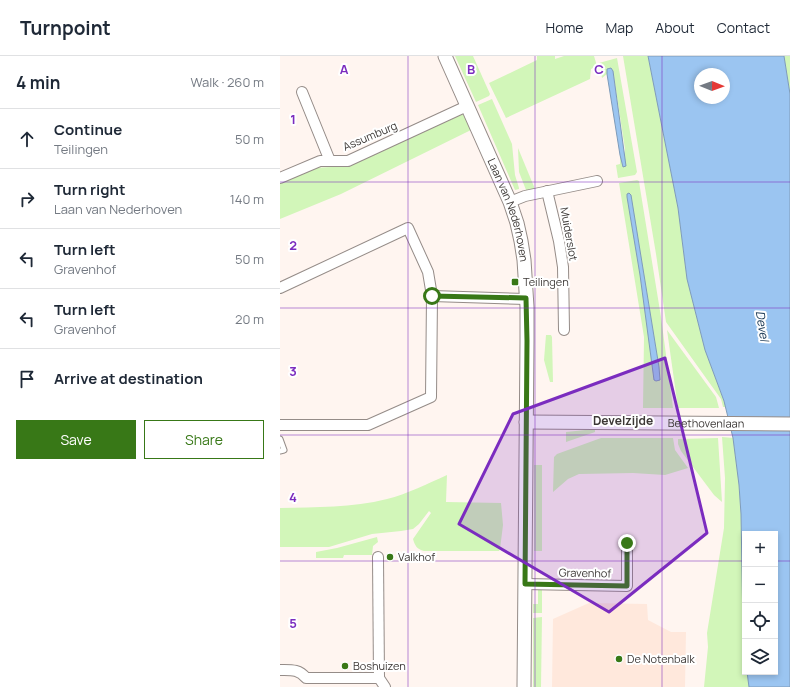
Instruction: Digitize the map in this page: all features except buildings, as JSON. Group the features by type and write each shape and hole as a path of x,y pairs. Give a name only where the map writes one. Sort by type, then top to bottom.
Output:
{"street":[{"name":"Laan van Nederhoven","path":"445,56 510,202 521,241 526,298 524,687"},
{"path":"302,92 330,161"},
{"name":"Assumburg","path":"280,178 320,161 348,161 468,106"},
{"path":"510,202 525,196 598,181"},
{"name":"Muiderslot","path":"547,191 559,241 563,267 564,330"},
{"path":"280,288 408,228 428,272 432,296 431,398 368,425 280,425"},
{"path":"432,296 526,298"},
{"name":"Beethovenlaan","path":"526,422 790,424"},
{"name":"Gravenhof","path":"525,584 627,586 627,543"},
{"path":"378,557 379,678 385,687"},
{"path":"280,670 296,670 302,673 306,683 379,678"}],"lane":[{"path":"280,439 284,450 280,452"}],"highlighted area":[{"path":"665,358 707,533 609,612 459,524 513,414"}],"shaded area":[{"name":"De Notenbalk","path":"589,603 647,604 648,620 671,632 686,632 685,687 552,687 553,619"}],"green space":[{"path":"455,56 473,56 490,94 489,96 476,102"},
{"path":"537,56 555,56 555,59 564,56 594,56 597,66 591,69 590,79 506,118 489,83 537,60"},
{"path":"623,56 648,56 678,208 687,279 705,350 726,407 723,407 721,399 666,322"},
{"path":"784,56 790,56 790,94"},
{"path":"617,58 637,172 635,175 618,178 616,165 620,164 620,155 623,167 625,149 613,71 611,68 607,69 607,74 602,78 599,63"},
{"path":"492,99 512,144 515,175 519,189 515,190 478,105"},
{"path":"463,114 471,130 341,194 280,219 280,180 313,168 349,166"},
{"path":"518,148 535,189 526,190 519,172"},
{"path":"639,181 661,317 673,408 643,408 644,337 619,183","holes":["627,197 638,239 659,367 660,380 656,381 654,380 640,275"]},
{"path":"667,330 716,397 719,408 678,408"},
{"path":"546,335 551,335 552,337 553,382 550,382 544,360"},
{"path":"595,429 595,432 566,442 566,432"},
{"path":"722,437 733,438 739,485 742,572 742,675 747,675 749,687 704,687 708,647 707,633 724,528 725,478"},
{"path":"601,438 673,438 675,450 688,468 665,475 633,473 579,474 568,479 553,492 554,457 557,454"},
{"path":"718,438 722,502 714,495 681,451 678,444 678,439"},
{"path":"534,465 542,465 542,551 534,551"},
{"path":"447,475 446,502 501,503 503,525 499,551 424,551 418,548 413,539 431,513 429,511 413,529 372,534 329,547 280,547 280,508 334,506 374,502 402,494"},
{"path":"377,537 378,542 373,546 372,555 344,555 343,558 316,558 316,552"},
{"path":"538,589 542,589 542,613 533,613 533,604 538,604"},
{"path":"542,617 541,687 533,687 533,618"}],"water":[{"name":"Devel","path":"648,56 784,56 790,94 790,687 749,687 747,675 778,675 778,531 742,531 742,572 741,514 733,438 724,401 705,350 687,279 678,208"},
{"path":"611,68 613,71 626,166 623,167 607,74 607,69"},
{"path":"629,193 631,195 659,367 660,380 656,381 654,380 640,275 627,197 627,194"}],"place":[{"name":"Teilingen","path":"515,282"},
{"name":"Valkhof","path":"390,557"},
{"name":"De Notenbalk","path":"619,659"},
{"name":"Boshuizen","path":"345,666"}],"district":[{"name":"Develzijde","path":"623,421"}],"route":[{"path":"432,296 526,298 525,584 627,586 627,543"}]}
